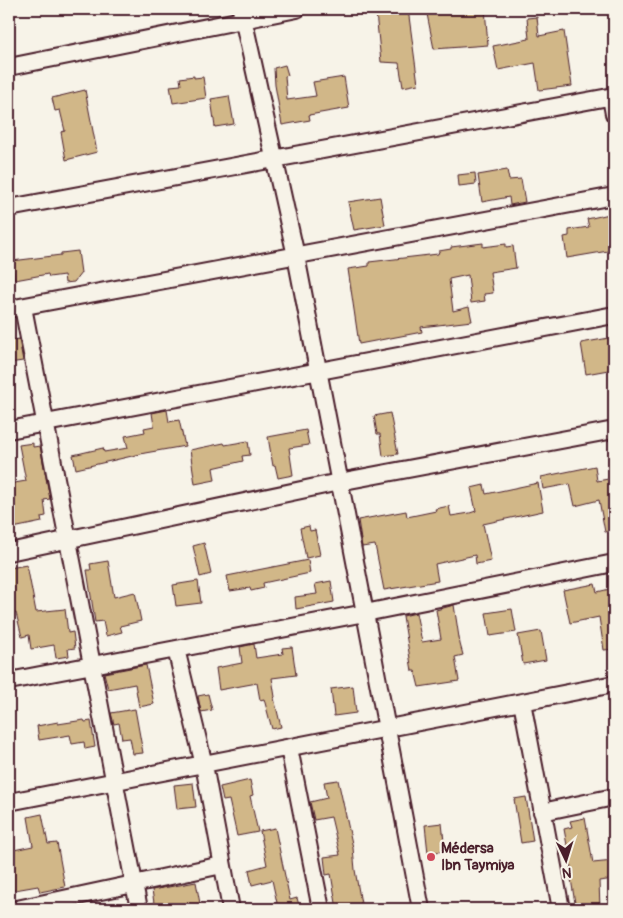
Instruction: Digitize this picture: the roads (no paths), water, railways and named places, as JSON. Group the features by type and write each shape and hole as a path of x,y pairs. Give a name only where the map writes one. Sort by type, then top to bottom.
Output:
{"street":[{"path":"9,68 242,14 297,9"},
{"path":"242,14 296,256 421,909"},
{"path":"9,208 612,96 614,114"},
{"path":"138,909 46,423 16,308 614,196"},
{"path":"9,430 614,315"},
{"path":"9,552 339,482 614,430"},
{"path":"9,681 614,563"},
{"path":"176,649 204,766 231,909"},
{"path":"9,802 204,766 614,684"},
{"path":"522,702 561,909"},
{"path":"288,748 321,909"},
{"path":"542,812 614,797"},
{"path":"17,909 222,865"}],"place":[{"name":"Médersa Ibn Taymiya","path":"431,857"}]}
